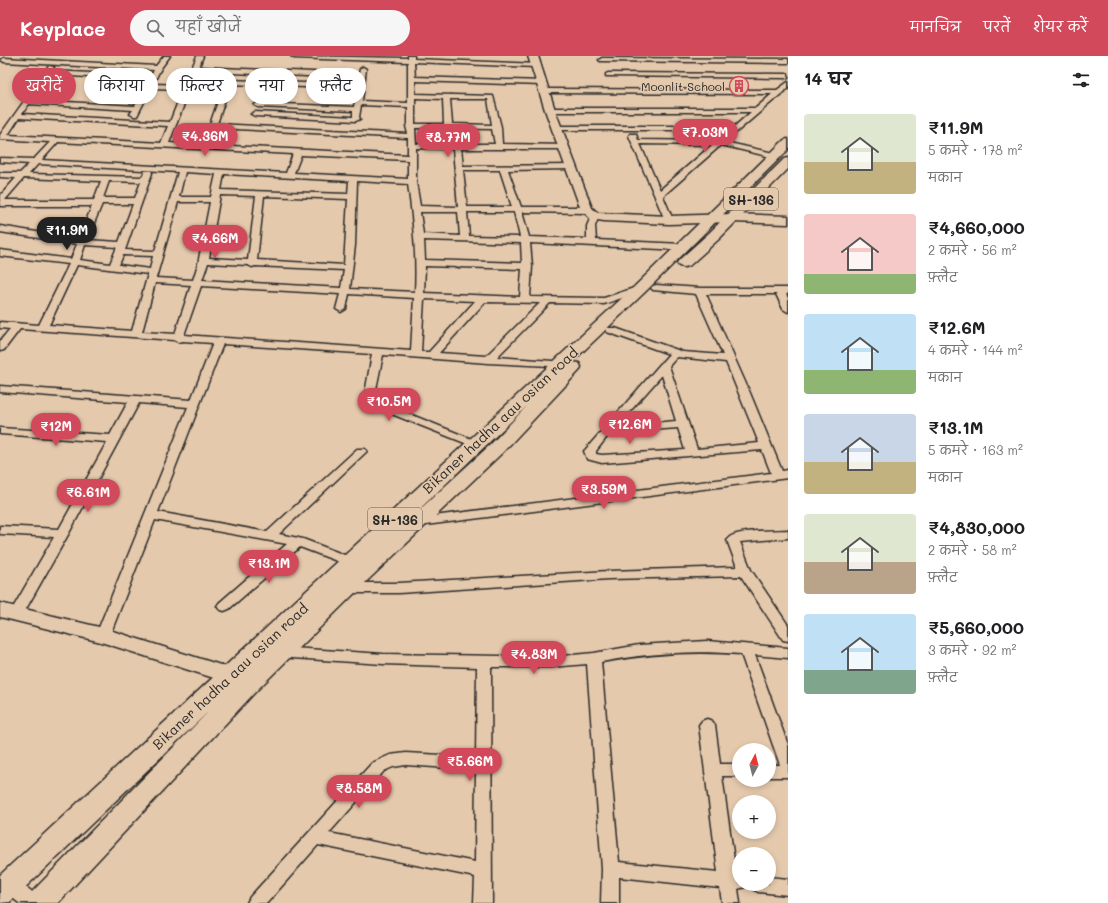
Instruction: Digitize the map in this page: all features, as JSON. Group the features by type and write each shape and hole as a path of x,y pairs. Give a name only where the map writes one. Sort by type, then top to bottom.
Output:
{"main road":[{"name":"Bikaner hadha aau osian road","path":"4,889 350,562 408,519 496,449 567,365 648,289 732,218 784,153"},
{"name":"Bikaner hadha aau osian road","path":"40,903 250,683 347,588 475,444 567,365 611,330 683,247 711,219 784,153"},
{"path":"124,775 150,788"}],"street":[{"path":"4,60 158,68 166,56"},
{"path":"194,68 200,56"},
{"path":"294,56 365,59 411,58 534,61 570,167 591,213 590,228 592,242"},
{"path":"411,58 410,126 412,182 421,263 416,354"},
{"path":"612,83 601,58 762,59 788,61"},
{"path":"363,68 365,59"},
{"path":"50,68 54,62"},
{"path":"237,71 306,74"},
{"path":"351,104 358,106 446,97 489,89 788,76"},
{"path":"411,79 489,89"},
{"path":"612,83 782,92"},
{"path":"659,195 758,110 782,92 788,84"},
{"path":"489,89 497,127 499,147"},
{"path":"446,97 448,126"},
{"path":"1,137 25,104"},
{"path":"63,104 138,108"},
{"path":"130,122 140,104"},
{"path":"164,145 180,104"},
{"path":"206,147 220,104"},
{"path":"250,127 255,114 256,104"},
{"path":"353,133 358,106"},
{"path":"550,110 758,110"},
{"path":"255,114 356,119"},
{"path":"16,116 172,124"},
{"path":"213,126 411,136"},
{"path":"410,126 497,127"},
{"path":"557,128 738,128"},
{"path":"629,128 669,220"},
{"path":"1,137 411,158"},
{"path":"0,202 56,140"},
{"path":"635,142 721,143 784,153"},
{"path":"411,146 564,147"},
{"path":"457,146 465,238"},
{"path":"289,175 298,152"},
{"path":"0,160 412,182"},
{"path":"459,168 570,167"},
{"path":"113,268 149,168"},
{"path":"503,168 525,240 527,266 525,300"},
{"path":"136,336 151,276 159,254 182,170"},
{"path":"178,339 204,260 220,172"},
{"path":"0,175 145,180"},
{"path":"42,329 74,263 106,179"},
{"path":"341,310 346,292 349,268 353,179"},
{"path":"174,199 260,194 352,197"},
{"path":"252,264 260,194"},
{"path":"0,202 138,201"},
{"path":"416,209 517,210 591,213 669,220 732,218 788,220"},
{"path":"0,229 159,254"},
{"path":"419,237 592,242 683,247"},
{"path":"0,253 113,268 197,283 482,299 604,301 612,300 623,294 648,289 700,291 784,291 788,309"},
{"path":"204,260 252,264 349,268"},
{"path":"421,263 527,266"},
{"path":"408,519 783,475 766,446 700,291"},
{"path":"432,355 482,299"},
{"path":"488,360 548,300"},
{"path":"0,326 567,365"},
{"path":"0,348 17,327"},
{"path":"611,330 682,355 730,359"},
{"path":"103,635 219,341"},
{"path":"378,352 370,394 375,401 388,409 419,423 475,444"},
{"path":"675,353 590,451 591,457 602,459 766,446"},
{"path":"664,366 692,453"},
{"path":"0,388 195,404"},
{"path":"135,400 63,532 8,612 103,635 230,675 250,683"},
{"path":"607,430 683,424"},
{"path":"0,431 114,439"},
{"path":"269,537 360,451"},
{"path":"151,515 298,542 350,562"},
{"path":"0,530 63,532"},
{"path":"788,534 741,537 733,540 745,571 788,636"},
{"path":"224,606 298,542"},
{"path":"347,588 399,588 609,575 745,571"},
{"path":"261,646 280,653 383,659 484,662 552,662 594,658 639,650 707,646 788,654"},
{"path":"746,649 788,766"},
{"path":"594,658 611,869 610,903"},
{"path":"483,903 484,662"},
{"path":"707,725 712,770 732,871"},
{"path":"256,903 378,767 390,760 406,759 484,764"},
{"path":"712,770 732,770"},
{"path":"776,771 788,772"},
{"path":"314,837 484,871"},
{"path":"611,869 732,881"},
{"path":"776,886 788,887"},
{"path":"4,889 32,903"},
{"path":"731,903 733,891"}],"place":[{"name":"Moonlit School","path":"739,86"}]}
